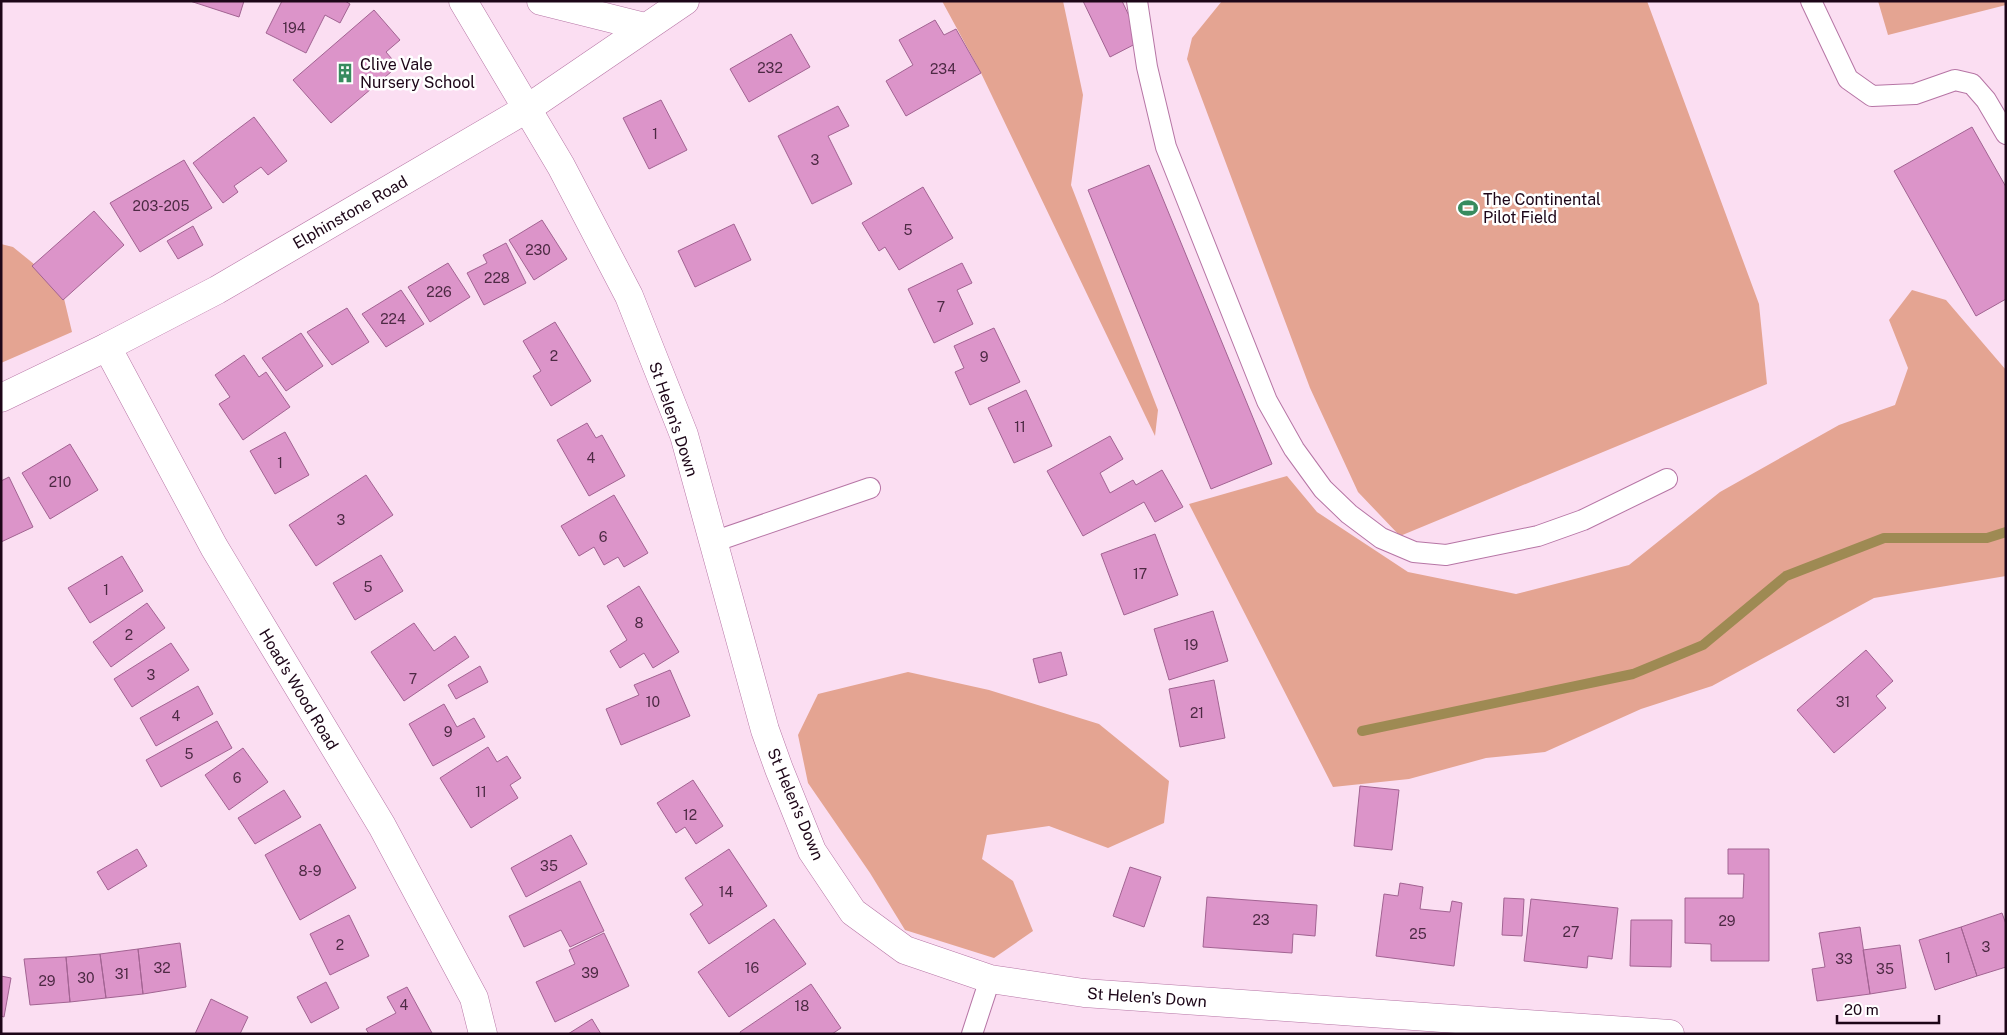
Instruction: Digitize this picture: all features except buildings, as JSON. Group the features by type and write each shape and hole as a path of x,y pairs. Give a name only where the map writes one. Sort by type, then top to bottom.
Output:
{"street":[{"name":"St Helen's Down","path":"463,1 561,166 629,296 684,435 765,730 779,769 812,851 853,912 905,950 990,979 1084,993 1670,1034"},
{"path":"541,1 645,27"},
{"name":"Elphinstone Road","path":"1,398 107,347 217,290 528,108 685,1"},
{"name":"Hoad's Wood Road","path":"107,347 214,547 382,826 474,998 483,1034"}],"lane":[{"path":"1137,1 1146,67 1166,147 1267,401 1294,449 1323,489 1349,514 1381,538 1414,552 1446,555 1538,536 1583,520 1667,479"},
{"path":"1811,1 1848,79 1872,96 1915,94 1955,80 1972,84 1986,100 2006,134"},
{"path":"713,542 870,488"},
{"path":"972,1034 990,979"}],"shaded area":[{"path":"942,1 1063,1 1083,95 1071,185 1158,410 1155,436 981,73"},
{"name":"The Continental Pilot Field","path":"1222,1 1647,1 1759,304 1767,384 1400,536 1358,492 1310,388 1187,59 1192,38"},
{"path":"1878,1 2006,1 2006,5 1888,35"},
{"path":"1,244 13,247 61,286 72,332 1,363"},
{"path":"1912,290 1946,300 2006,370 2006,576 1874,598 1712,686 1641,709 1545,752 1486,758 1409,779 1333,787 1189,504 1287,476 1317,512 1408,572 1516,594 1629,565 1720,492 1839,425 1895,405 1908,368 1889,320"},
{"path":"908,672 989,690 1099,724 1169,781 1164,823 1108,848 1049,826 987,835 982,859 1013,881 1033,931 994,958 905,930 870,873 808,783 798,735 818,694"}],"waterway":[{"path":"1362,731 1633,674 1703,645 1786,576 1884,538 1987,538 2006,532"}],"place":[{"name":"Clive Vale Nursery School","path":"345,73"},
{"name":"The Continental Pilot Field","path":"1468,208"}]}
